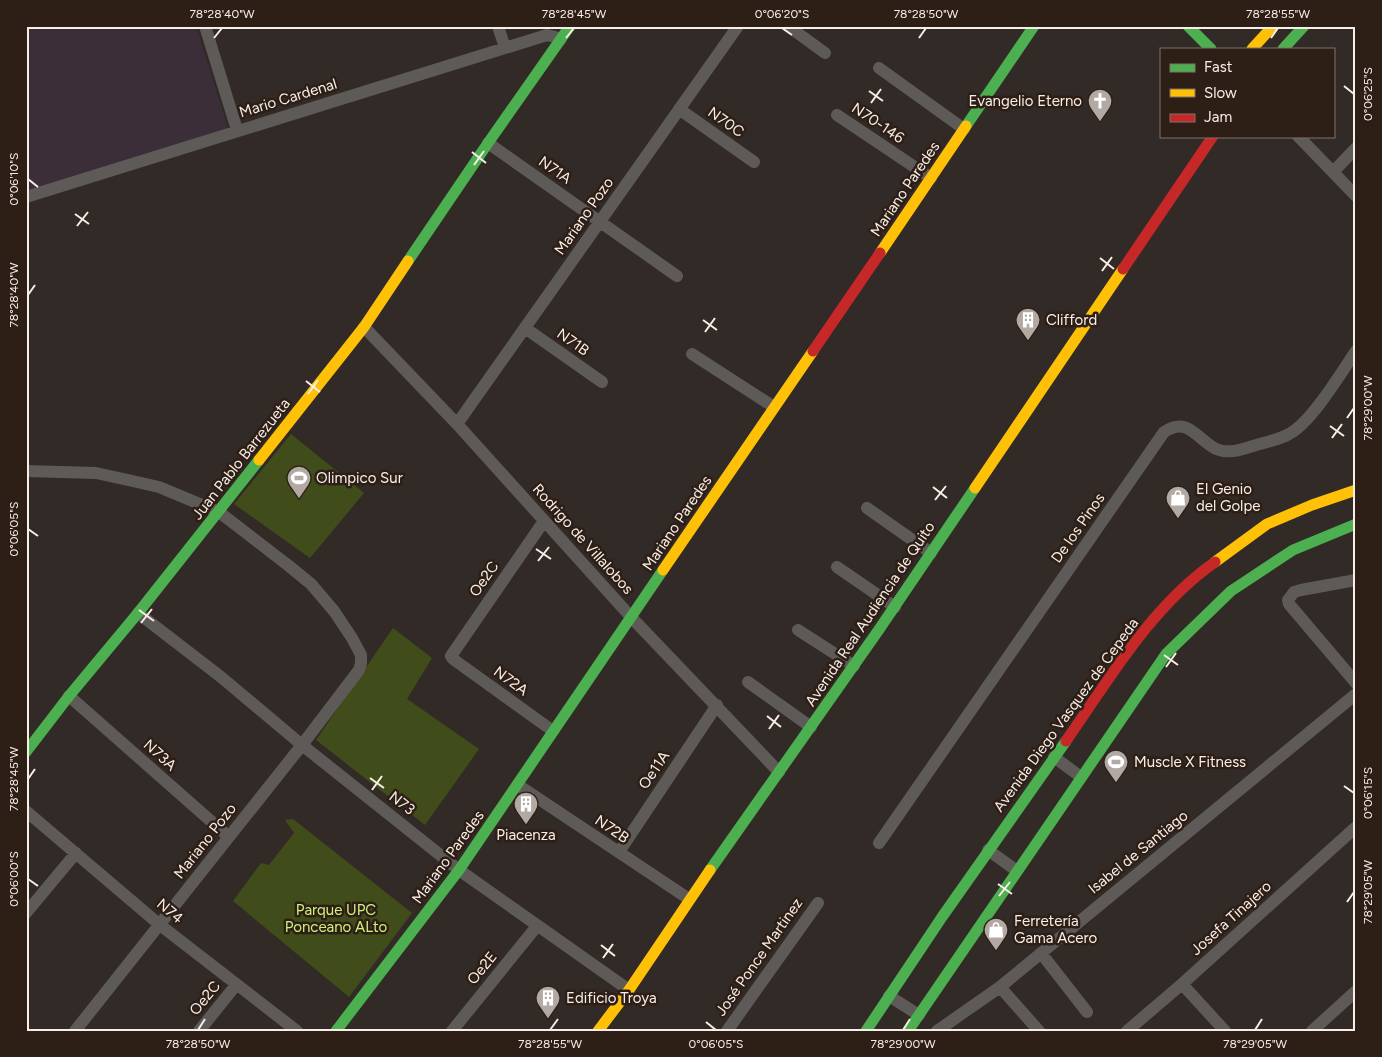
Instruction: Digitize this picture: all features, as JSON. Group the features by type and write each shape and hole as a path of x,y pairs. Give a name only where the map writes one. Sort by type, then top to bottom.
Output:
{"main road":[{"name":"Juan Pablo Barrezueta","path":"26,752 69,696 219,512 364,327 488,143 570,26"},
{"name":"Mariano Paredes","path":"336,1031 459,870 774,407 928,176 964,129 1034,26"},
{"path":"1188,26 1210,48"},
{"path":"1253,48 1273,26"},
{"path":"1283,48 1304,26"},
{"name":"Avenida Real Audiencia de Quito","path":"598,1031 629,990 689,899 854,666 1212,138"},
{"name":"Avenida Diego Vasquez de Cepeda","path":"866,1031 988,850 1142,633 1193,577 1266,524 1312,505 1356,490"},
{"path":"908,1031 1166,654 1231,591 1293,550 1356,524"}],"street":[{"path":"205,26 237,130"},
{"path":"498,26 505,48"},
{"name":"Mariano Pozo","path":"457,424 738,26"},
{"path":"788,26 825,53"},
{"name":"Mario Cardenal","path":"26,197 547,35 560,40"},
{"path":"879,68 964,129"},
{"name":"N70C","path":"679,109 754,162"},
{"name":"N70-146","path":"837,115 928,176"},
{"path":"1300,138 1356,196"},
{"name":"N71A","path":"488,143 677,276"},
{"path":"1333,172 1356,148"},
{"name":"Rodrigo de Villalobos","path":"364,327 457,424 631,616 779,772"},
{"name":"N71B","path":"525,328 602,382"},
{"name":"De los Pinos","path":"879,843 1164,432 1171,427 1186,427 1216,449 1227,452 1289,435 1301,426 1312,413 1356,351"},
{"path":"692,354 774,407"},
{"path":"26,471 96,473 159,488 219,512"},
{"path":"866,508 931,553"},
{"name":"Mariano Pozo","path":"76,1031 302,745 358,670 361,663 361,655 352,638 334,611 316,591 289,566 219,512"},
{"name":"Oe2C","path":"452,656 544,521"},
{"path":"837,567 895,606"},
{"path":"1356,580 1300,590 1294,592 1288,600 1289,604 1356,683"},
{"name":"N73","path":"138,613 221,676 302,745 459,870 629,990"},
{"path":"798,630 854,666"},
{"name":"N72A","path":"452,656 453,659 553,731"},
{"path":"748,682 811,727"},
{"name":"Isabel de Santiago","path":"937,1031 1000,987 1356,694"},
{"name":"N73A","path":"69,696 229,838"},
{"name":"Oe11A","path":"618,852 717,705"},
{"path":"1054,757 1081,777"},
{"name":"N72B","path":"518,784 689,899"},
{"name":"N74","path":"26,811 160,925 297,1031"},
{"name":"Josefa Tinajero","path":"1127,1031 1356,827"},
{"path":"988,850 1017,871"},
{"path":"26,913 76,853"},
{"name":"José Ponce Martinez","path":"727,1031 818,903"},
{"name":"Oe2E","path":"452,1031 537,926"},
{"path":"1041,953 1088,1012"},
{"path":"1182,984 1225,1031"},
{"name":"Oe2C","path":"199,1031 236,985"},
{"path":"1000,987 1039,1031"},
{"path":"1312,1031 1356,991"},
{"path":"889,996 919,1015"}],"shaded area":[{"path":"26,26 196,26 228,128 26,192"}],"green space":[{"name":"Olimpico Sur","path":"291,434 364,493 310,558 234,504"},
{"path":"393,628 432,658 407,699 479,749 425,825 316,740"},
{"name":"Parque UPC Ponceano ALto","path":"293,819 412,913 349,997 233,901 261,863 269,865 294,833 285,820"}],"traffic: fast":[{"path":"408,261 570,26"},
{"path":"966,126 1034,26"},
{"path":"1188,26 1210,48"},
{"path":"1284,48 1304,26"},
{"path":"26,752 259,460"},
{"path":"710,870 878,631 975,488"},
{"path":"908,1031 1166,654 1231,591 1293,550 1356,524"},
{"path":"336,1031 459,870 663,570"},
{"path":"866,1031 942,917 1066,741"}],"traffic: slow":[{"path":"1253,48 1273,26"},
{"path":"880,253 966,126"},
{"path":"259,460 364,327 408,261"},
{"path":"975,488 1123,269"},
{"path":"663,570 813,351"},
{"path":"1215,562 1267,524 1312,505 1356,490"},
{"path":"598,1031 629,990 710,870"}],"traffic: jam":[{"path":"1123,269 1212,138"},
{"path":"813,351 880,253"},
{"path":"1066,741 1151,622 1192,580 1215,562"}],"place":[{"name":"Evangelio Eterno","path":"1100,122"},
{"name":"Clifford","path":"1028,341"},
{"name":"Olimpico Sur","path":"299,499"},
{"name":"El Genio del Golpe","path":"1178,519"},
{"name":"Muscle X Fitness","path":"1116,783"},
{"name":"Piacenza","path":"526,825"},
{"name":"Ferretería Gama Acero","path":"996,951"},
{"name":"Edificio Troya","path":"548,1019"}]}
